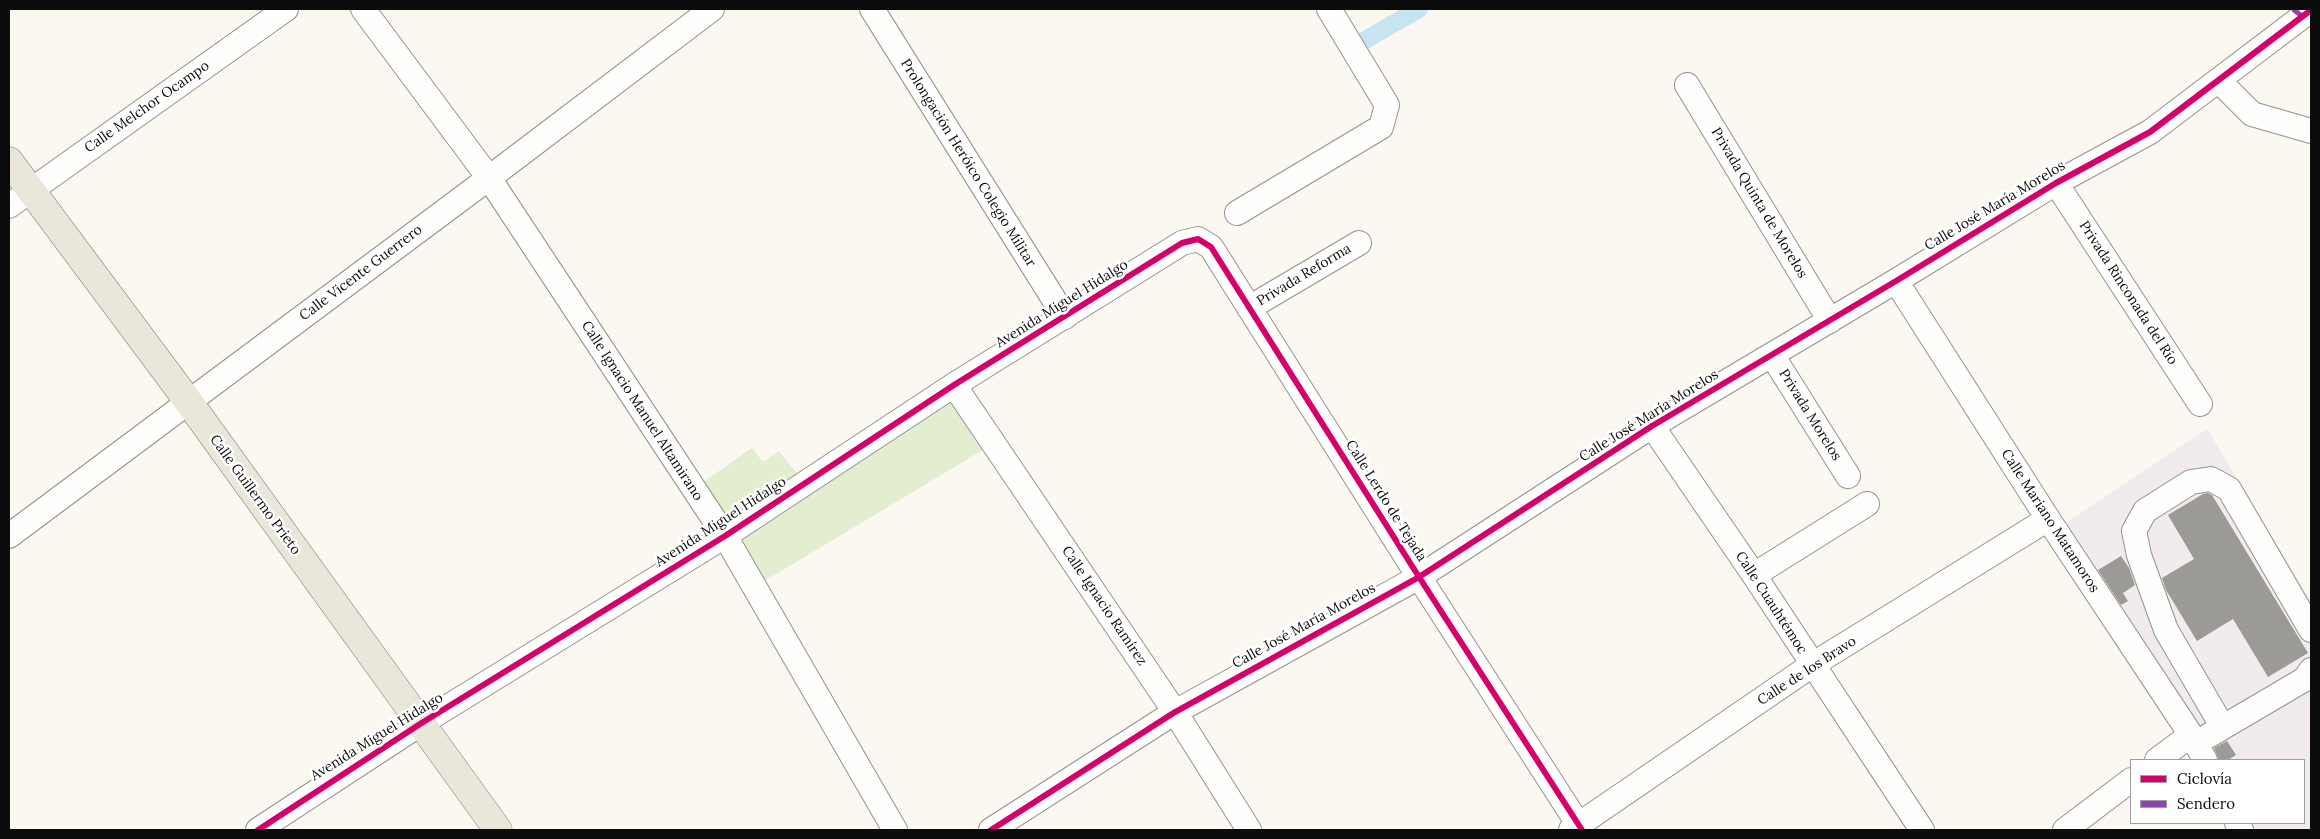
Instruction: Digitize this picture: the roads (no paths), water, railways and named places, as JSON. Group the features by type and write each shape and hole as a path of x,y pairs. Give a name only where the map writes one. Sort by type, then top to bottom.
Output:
{"main road":[{"name":"Calle Guillermo Prieto","path":"9,161 19,198 188,401 498,830"}],"street":[{"name":"Calle Melchor Ocampo","path":"19,198 286,9"},
{"name":"Calle Ignacio Manuel Altamirano","path":"363,9 489,178 725,536 895,830"},
{"name":"Calle Vicente Guerrero","path":"9,536 712,9"},
{"name":"Prolongación Heróico Colegio Militar","path":"872,9 1065,317"},
{"path":"1237,214 1381,127 1387,105 1329,9"},
{"name":"Calle José María Morelos","path":"991,830 1175,712 1419,577 1652,426 1830,321 2056,183 2150,132 2311,10"},
{"path":"2219,81 2252,114 2311,131"},
{"name":"Privada Quinta de Morelos","path":"1687,85 1830,321"},
{"name":"Privada Rinconada del Río","path":"2056,183 2200,404"},
{"name":"Avenida Miguel Hidalgo","path":"258,830 420,724 725,536 954,385 1182,243 1198,239"},
{"name":"Calle Lerdo de Tejada","path":"1198,239 1211,247 1578,829"},
{"name":"Privada Reforma","path":"1249,308 1359,243"},
{"name":"Calle Mariano Matamoros","path":"1896,281 2048,519 2197,746"},
{"name":"Privada Morelos","path":"1772,355 1848,476"},
{"name":"Calle Ignacio Ramírez","path":"954,385 1175,712 1249,830"},
{"name":"Calle Cuauhtémoc","path":"1652,426 1754,575 1812,666 1922,830"},
{"path":"2222,726 2166,630 2139,555 2134,531 2145,511 2191,482 2211,479 2229,489 2311,630"},
{"path":"1754,575 1867,504"},
{"name":"Calle de los Bravo","path":"1578,829 1812,666 2048,519"},
{"path":"2161,759 2197,746 2222,726 2305,679 2311,670"},
{"path":"2064,830 2130,781"}],"waterway":[{"path":"1360,43 1419,9"}]}
